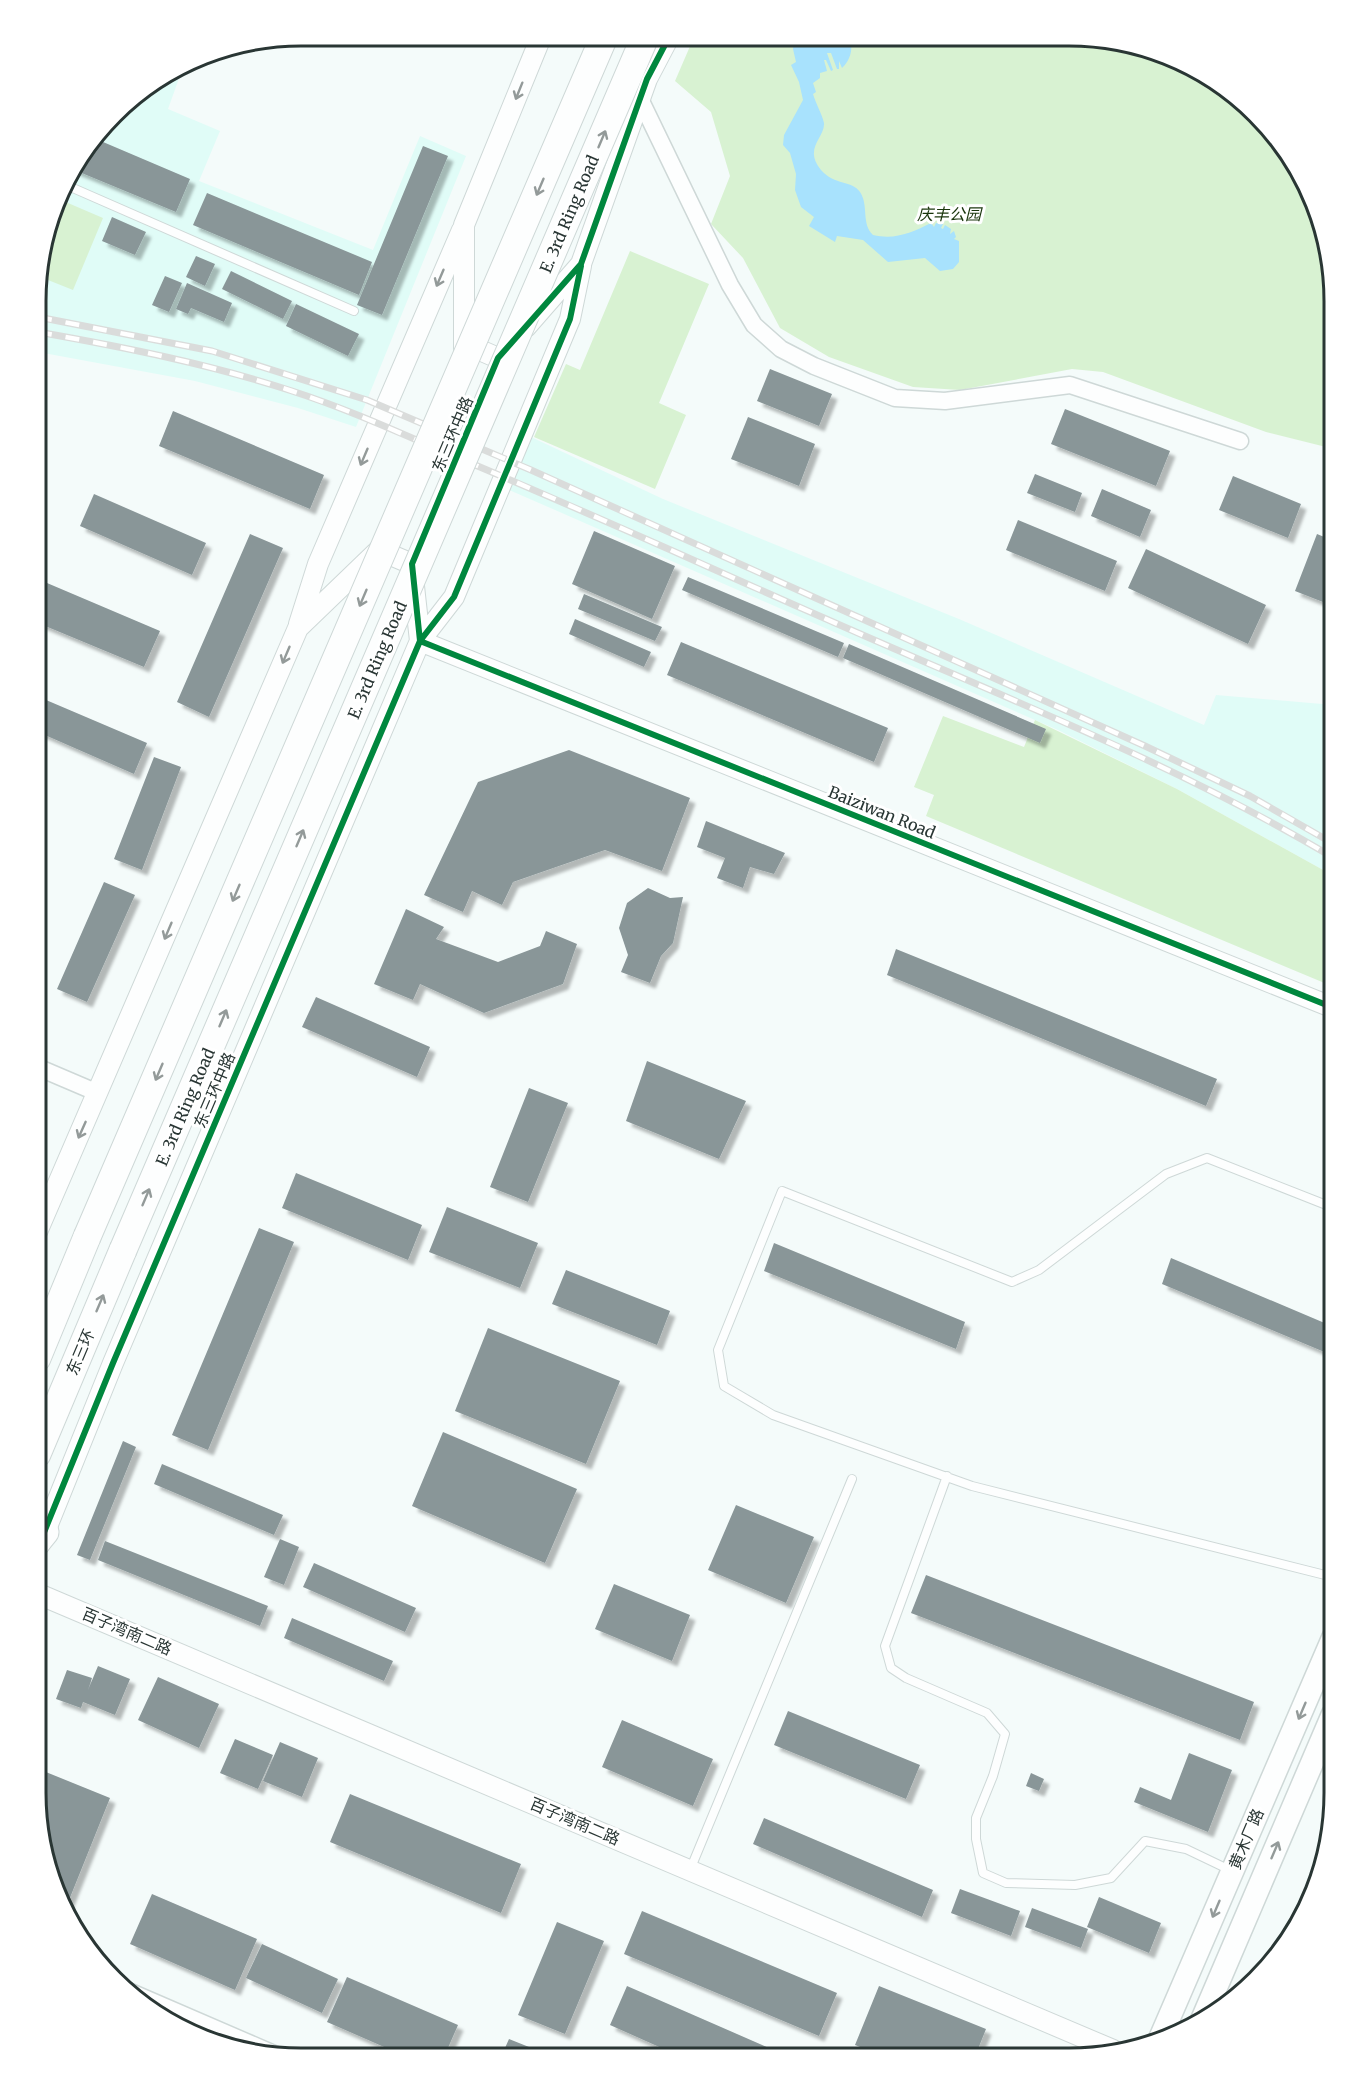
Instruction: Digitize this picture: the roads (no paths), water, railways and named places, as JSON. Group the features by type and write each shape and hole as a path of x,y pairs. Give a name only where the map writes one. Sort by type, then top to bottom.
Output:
{"highway":[{"path":"46,1336 600,46"},
{"name":"E. 3rd Ring Road","path":"123,1250 641,46"},
{"name":"东三环","path":"46,1431 123,1250"}],"main road":[{"name":"黄木厂路","path":"1164,2030 1324,1661"},
{"name":"黄木厂路","path":"1208,2006 1324,1737"}],"street":[{"name":"东三环中路","path":"46,1211 298,628 318,564 464,225 537,46"},
{"name":"东三环中路","path":"46,1525 420,641 454,597 570,319 581,264 647,79 664,46"},
{"path":"640,99 730,285 754,326 781,349 814,366 895,398 945,401 1071,386 1240,441"},
{"name":"东三环中路","path":"298,628 379,550 466,344 464,225"},
{"name":"东三环中路","path":"420,641 412,564 498,358 581,264"},
{"path":"466,344 498,358"},
{"path":"379,550 412,564"},
{"name":"Baiziwan Road","path":"420,641 1324,1004"},
{"path":"46,1071 98,1093"},
{"name":"百子湾南二路","path":"46,1597 1103,2046"},
{"path":"159,2004 249,2043"}],"lane":[{"path":"73,188 354,311"},
{"path":"1324,1204 1207,1158 1166,1174 1039,1270 1012,1282 782,1191 718,1350 724,1386 773,1415 972,1485 1324,1574"},
{"path":"947,1476 885,1646 891,1668 906,1678 987,1713 1005,1734 993,1776 976,1818 976,1839 983,1873 1006,1883 1075,1885 1112,1878 1145,1841 1186,1849 1233,1871"},
{"path":"690,1870 852,1479"}],"water":[{"path":"794,46 851,46 849,57 842,68 839,61 839,69 831,53 827,53 833,70 831,71 824,60 827,71 820,73 820,78 813,83 816,92 813,94 824,123 814,149 816,162 826,175 857,188 863,197 867,225 873,235 889,237 903,235 931,223 934,227 936,223 943,224 941,228 943,229 945,225 951,229 950,234 954,231 956,237 954,239 959,241 959,262 953,269 940,271 925,258 888,262 863,240 837,236 835,242 809,226 814,217 801,207 795,190 796,174 790,153 783,145 784,135 803,100 799,82 791,65 796,62"}],"railway":[{"path":"46,319 212,351 367,400 531,470 1145,746 1250,796 1324,838"},
{"path":"46,334 198,364 261,381 354,414 548,496 1083,730 1210,791 1324,852"}],"park label":[{"name":"庆丰公园","path":"949,214"}]}
